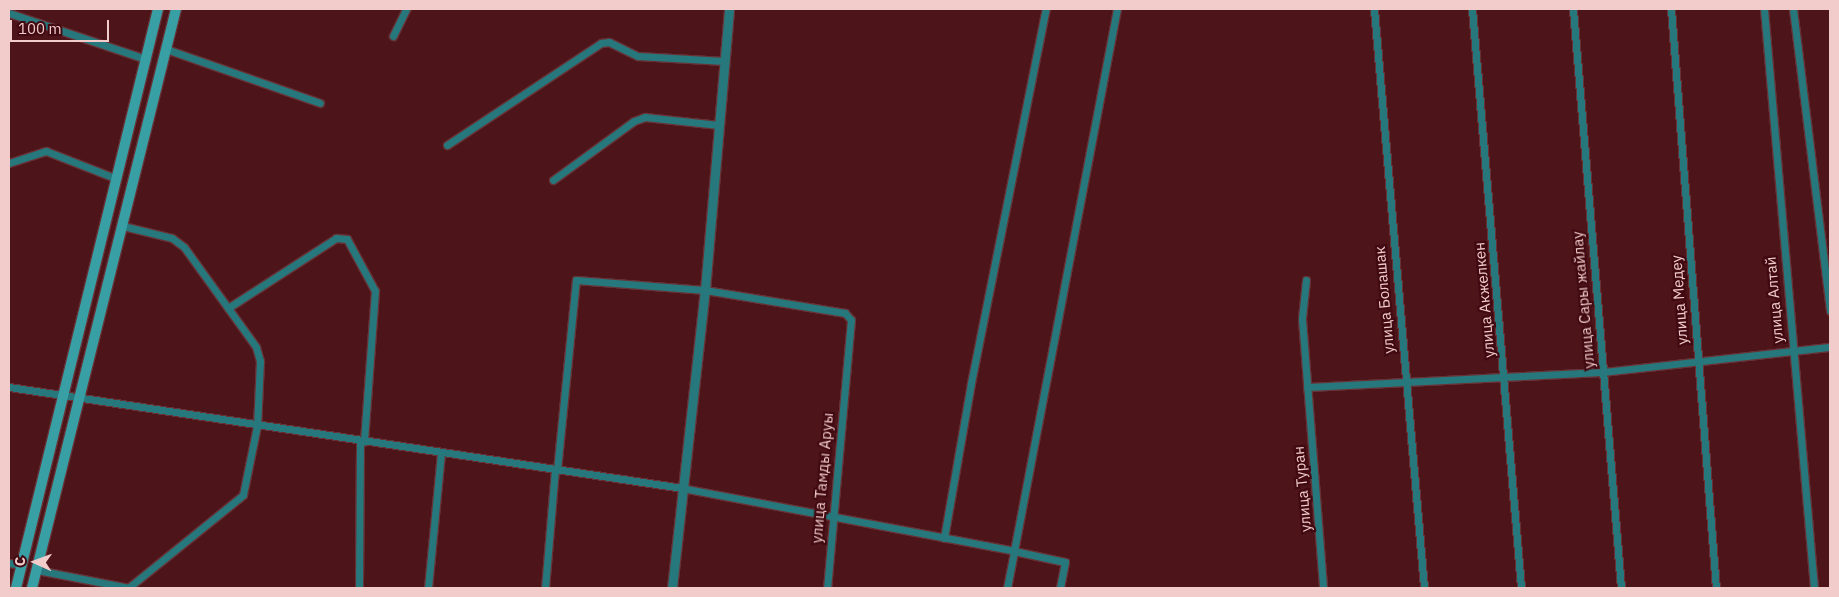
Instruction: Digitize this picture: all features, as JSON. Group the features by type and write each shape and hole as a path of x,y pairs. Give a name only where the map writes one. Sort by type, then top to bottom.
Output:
{"main road":[{"path":"16,588 65,396 158,9"},
{"path":"32,588 81,398 176,9"}],"street":[{"path":"393,36 406,9"},
{"path":"672,588 705,290 729,9"},
{"path":"944,538 971,383 1046,9"},
{"path":"1007,588 1117,9"},
{"name":"улица Болашак","path":"1374,9 1424,588"},
{"name":"улица Акжелкен","path":"1472,9 1505,376 1521,588"},
{"name":"улица Сары жайлау","path":"1573,9 1621,588"},
{"name":"улица Медеу","path":"1671,9 1716,588"},
{"name":"улица Алтай","path":"1764,9 1792,352 1814,588"},
{"path":"1793,9 1830,311"},
{"path":"9,13 146,59"},
{"path":"447,145 601,43 609,42 638,56 724,61"},
{"path":"166,49 320,103"},
{"path":"553,180 634,121 645,117 719,125"},
{"path":"9,163 46,152 117,179"},
{"path":"37,570 129,588 243,495 257,426 258,354 228,308 178,242 123,226"},
{"path":"228,308 336,238 347,239 374,290 362,442 359,588"},
{"name":"улица Тамды Аруы","path":"556,470 576,280 705,290 846,313 851,320 832,516 828,588"},
{"name":"улица Туран","path":"1306,280 1302,319 1324,588"},
{"path":"1307,387 1603,372 1830,347"},
{"path":"9,387 362,442 682,488 832,516 1064,562 1060,588"},
{"path":"428,588 441,453"},
{"path":"545,588 556,470"},
{"path":"9,563 22,566"}]}
